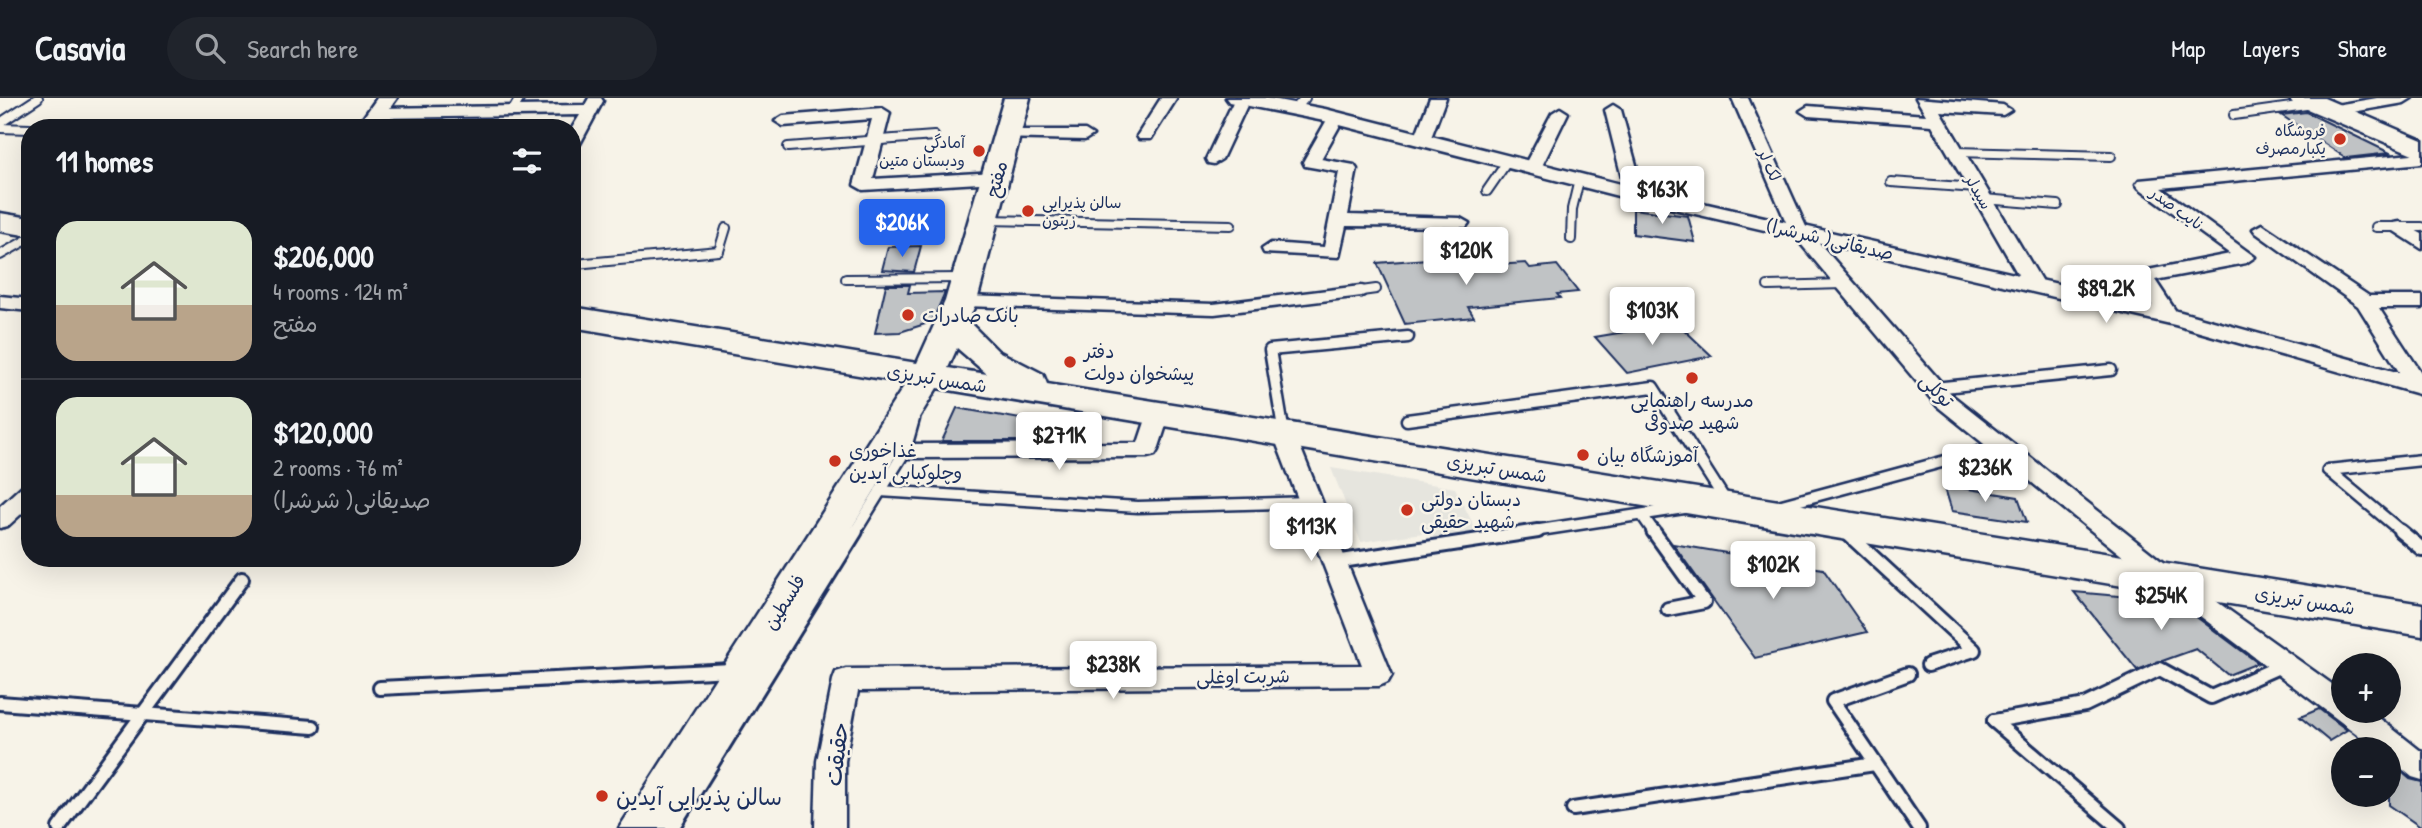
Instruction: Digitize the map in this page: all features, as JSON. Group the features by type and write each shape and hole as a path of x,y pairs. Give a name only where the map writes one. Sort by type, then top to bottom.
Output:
{"main road":[{"name":"مفتح","path":"927,377 960,300 985,220 1017,98"},
{"path":"2315,104 2422,150"},
{"path":"0,222 21,226"},
{"path":"960,300 977,354 1001,370 1046,388 1102,404"},
{"name":"شمس تبریزی","path":"581,319 2422,620"},
{"name":"فلسطین","path":"643,828 927,377"}],"street":[{"path":"1145,136 1169,98"},
{"path":"1422,140 1438,98"},
{"name":"لک لر","path":"1740,98 1799,231"},
{"path":"2315,104 2404,98"},
{"path":"1214,159 1239,99"},
{"name":"(شرشرا )صدیقانی","path":"1239,99 1300,104 1336,118 1635,194 2169,316 2421,386"},
{"path":"374,116 483,110 516,104 593,104 581,127"},
{"path":"1808,111 1930,108 2003,110"},
{"name":"سیدلر","path":"1930,108 2034,285"},
{"path":"476,119 483,110"},
{"path":"1613,110 1635,194"},
{"path":"783,121 882,113 863,185 996,177"},
{"path":"1532,168 1560,113"},
{"path":"1270,250 1332,253 1348,169 1311,162 1336,118"},
{"path":"1007,135 1085,135"},
{"name":"نایب صدر","path":"2169,316 2143,277 2246,257 2144,184 2422,158"},
{"path":"1338,220 1460,223"},
{"path":"2400,227 2422,243"},
{"path":"2262,229 2365,302 2421,386"},
{"name":"توکلی","path":"1799,231 1945,401 2165,577 2287,663 2331,698"},
{"path":"0,302 21,304"},
{"path":"2365,302 2422,302"},
{"path":"905,451 1147,450 1159,413"},
{"name":"شربت اوغلی","path":"846,680 1379,675 1284,434"},
{"path":"0,520 16,497"},
{"name":"حقیقت","path":"830,828 831,761 846,680"},
{"path":"2365,723 2422,768"}],"lane":[{"path":"0,126 38,98"},
{"path":"2234,115 2315,104"},
{"path":"347,119 374,116"},
{"path":"0,126 21,128"},
{"path":"788,147 934,136"},
{"path":"1956,152 2111,156"},
{"path":"1487,191 1507,162"},
{"path":"1571,239 1572,209 1579,180"},
{"path":"1891,182 2058,205"},
{"path":"985,220 1231,225"},
{"path":"2376,228 2422,227"},
{"path":"581,263 719,251 726,228"},
{"path":"0,255 21,243"},
{"path":"846,279 960,300 1214,309 1376,289"},
{"path":"1768,286 1844,284"},
{"path":"1284,434 1270,350 1408,337"},
{"path":"1934,388 2110,370"},
{"path":"672,828 905,451 927,377"},
{"path":"1407,420 1653,387 1735,507"},
{"path":"1335,562 1642,515 1735,507 2001,446"},
{"path":"2422,460 2328,470 2422,549"},
{"path":"880,491 1138,507 1311,502"},
{"path":"1642,515 1704,602 1668,609"},
{"path":"1838,524 1974,650 1928,664"},
{"path":"59,828 242,579"},
{"path":"2119,828 1994,721 2085,705 2161,669 2211,697 2287,663"},
{"path":"380,688 742,670"},
{"path":"1908,674 1833,701 1919,828"},
{"path":"0,702 313,727"},
{"path":"1573,809 1875,764"}],"shaded area":[{"name":"دبستان دولتی شهید حقیقی","path":"1331,468 1455,488 1478,534 1435,540 1430,532 1361,542"}],"building":[{"name":"فروشگاه یکبارمصرف","path":"2306,112 2390,153 2346,158 2281,115"},
{"path":"1633,209 1688,216 1695,242 1633,234"},
{"path":"921,246 914,272 882,270 888,247"},
{"path":"1440,258 1446,268 1526,263 1530,268 1557,265 1578,292 1557,294 1560,298 1468,307 1474,317 1405,324 1377,263"},
{"name":"بانک صادرات","path":"886,285 910,285 908,293 945,292 934,318 925,324 900,332 875,333"},
{"path":"1677,323 1712,356 1627,373 1595,337"},
{"path":"957,408 1038,422 1033,441 942,441"},
{"path":"1944,485 2018,497 2027,522 1952,511"},
{"path":"1673,544 1823,569 1867,632 1755,658"},
{"path":"2074,592 2175,601 2258,663 2228,675 2196,649 2137,670"},
{"path":"2319,709 2331,718 2331,723 2338,723 2347,730 2331,737 2329,741 2300,717"},
{"path":"2401,771 2410,779 2422,782 2422,828 2392,807 2401,807"}],"place":[{"name":"فروشگاه یکبارمصرف","path":"2340,139"},
{"name":"آمادگی ودبستان متین","path":"979,151"},
{"name":"سالن پذیرایی زیتون","path":"1028,211"},
{"name":"بانک صادرات","path":"908,315"},
{"name":"دفتر پیشخوان دولت","path":"1070,362"},
{"name":"مدرسه راهنمایی شهید صدوقی","path":"1692,378"},
{"name":"آموزشگاه بیان","path":"1583,455"},
{"name":"غذاخوری وچلوکبابی آیدین","path":"835,461"},
{"name":"دبستان دولتی شهید حقیقی","path":"1407,510"},
{"name":"سالن پذیرایی آیدین","path":"602,796"}]}
